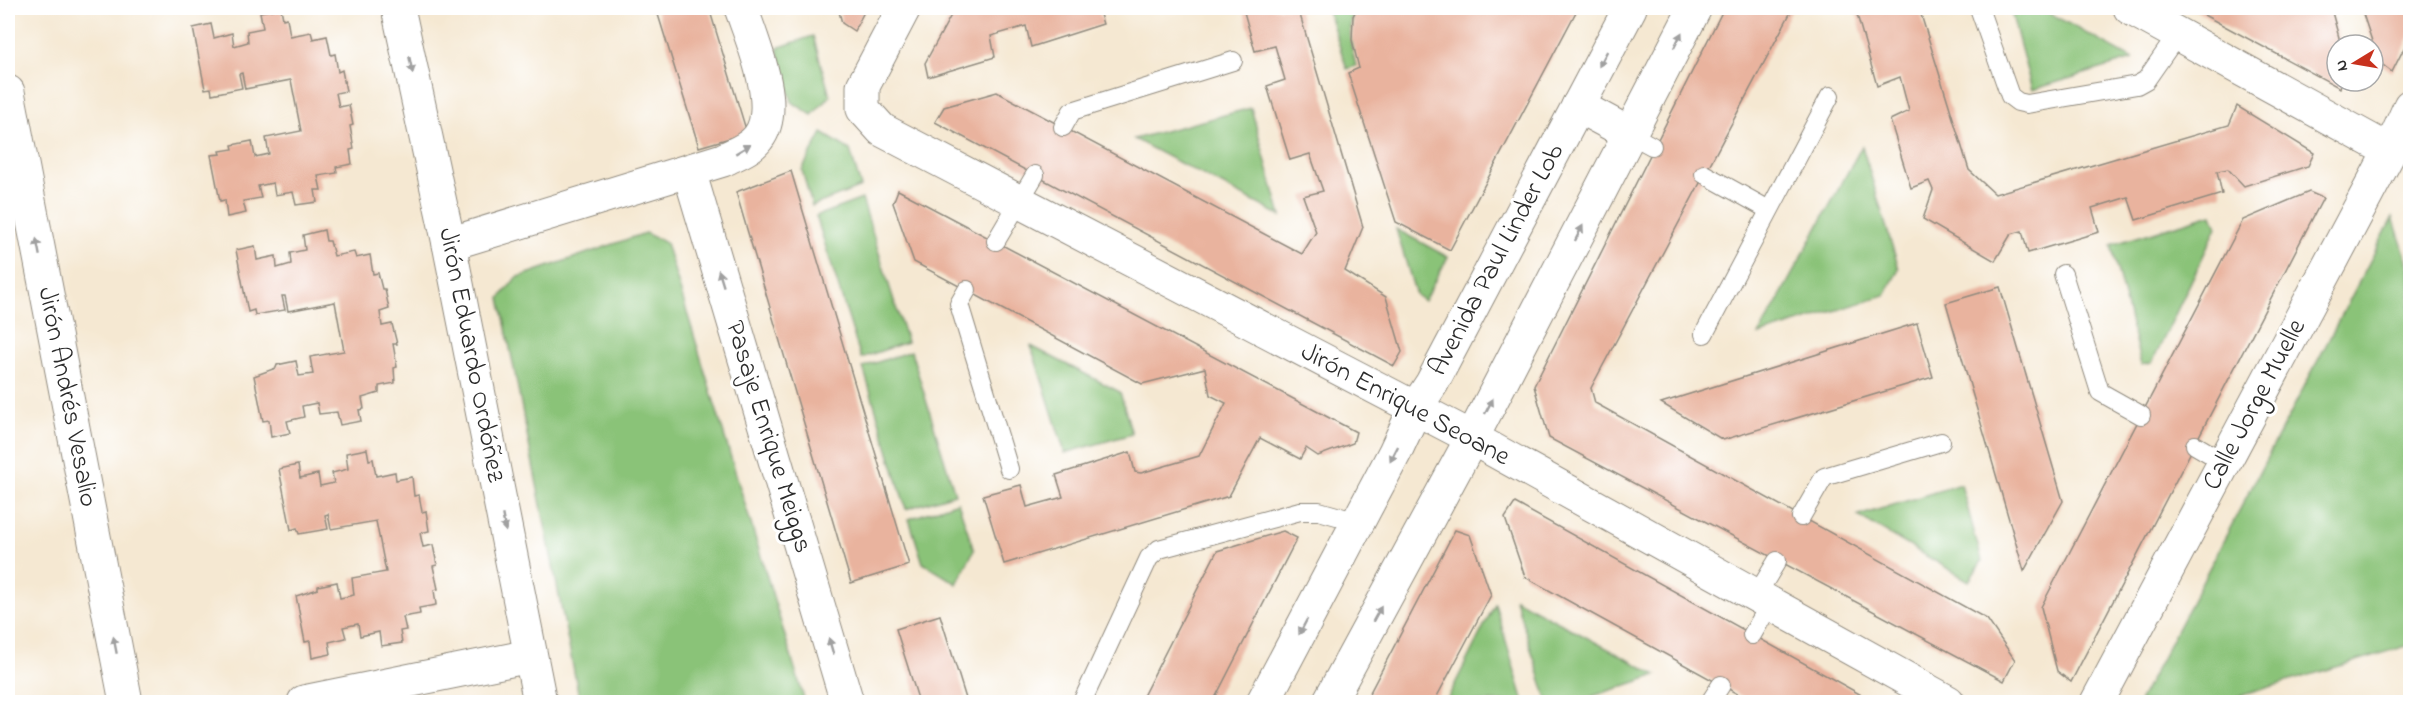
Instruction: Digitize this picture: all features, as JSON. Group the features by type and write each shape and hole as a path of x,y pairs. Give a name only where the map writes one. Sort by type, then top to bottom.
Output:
{"street":[{"name":"Jirón Eduardo Ordóñez","path":"398,8 449,244 540,702"},
{"path":"449,244 723,160 745,149 759,138 767,116 767,89 741,8"},
{"name":"Jirón Enrique Seoane","path":"904,8 863,86 863,109 882,130 1027,189 1415,409 1472,438 1948,702"},
{"name":"Avenida Paul Linder Lob","path":"1263,702 1415,409 1432,383 1630,8"},
{"path":"1329,702 1472,438 1641,141 1695,8"},
{"path":"2130,8 2390,151"},
{"name":"Jirón Andrés Vesalio","path":"8,92 126,702"},
{"path":"1578,106 1641,141"},
{"name":"Calle Jorge Muelle","path":"2097,702 2390,151 2410,106"},
{"name":"Pasaje Enrique Meiggs","path":"689,171 847,702"},
{"path":"304,702 530,656"}],"lane":[{"path":"1979,8 2010,96 2018,102 2027,104 2137,85 2146,80 2178,34"},
{"path":"1063,127 1072,111 1233,61"},
{"path":"1704,334 1830,96"},
{"path":"1704,174 1770,210"},
{"path":"996,241 1027,189"},
{"path":"2063,274 2100,392 2141,415"},
{"path":"967,290 959,304 1009,469"},
{"path":"1801,517 1824,477 1941,442"},
{"path":"2195,445 2224,462"},
{"path":"1082,702 1149,558 1159,549 1300,511 1319,512 1358,522"},
{"path":"1752,635 1777,561"},
{"path":"1710,702 1721,685"}],"green space":[{"path":"1327,8 1355,8 1350,29 1356,66 1347,69"},
{"path":"2010,8 2040,8 2133,59 2032,90"},
{"path":"813,36 830,96 812,115 792,102 777,48"},
{"path":"1251,108 1281,216 1134,139"},
{"path":"822,133 850,150 861,187 812,206 802,170"},
{"path":"1862,146 1899,269 1885,295 1759,335"},
{"path":"862,199 907,342 861,358 816,216"},
{"path":"2212,214 2217,227 2152,363 2141,365 2111,245"},
{"path":"2393,217 2410,270 2410,645 2220,702 2139,702"},
{"path":"1396,229 1448,257 1424,301 1416,295"},
{"path":"645,233 666,243 805,702 580,702 500,298 516,278"},
{"path":"1031,346 1120,392 1132,434 1065,453"},
{"path":"911,351 955,494 906,509 863,367"},
{"path":"1961,484 1982,561 1969,581 1858,516"},
{"path":"958,502 974,550 957,584 923,563 909,519"},
{"path":"1515,599 1657,675 1575,702 1548,702"},
{"path":"1495,604 1524,702 1446,702"}],"building":[{"path":"281,8 283,19 287,18 290,36 311,32 313,39 327,36 331,55 335,54 338,72 342,70 346,91 336,93 339,107 349,105 353,125 350,126 354,149 350,150 352,164 336,167 337,173 318,176 321,190 315,190 317,202 296,205 293,192 275,195 273,183 258,186 261,198 243,201 246,213 227,217 225,200 220,201 211,155 233,149 232,145 252,141 255,157 269,154 266,138 301,131 291,80 245,89 242,73 239,74 242,88 212,94 211,88 205,89 193,28 211,24 214,38 232,33 234,46 248,42 247,31 263,28 260,12"},
{"path":"656,8 709,8 747,133 699,147"},
{"path":"838,8 866,8 854,31 842,23"},
{"path":"955,8 1098,8 1103,24 1031,47 1026,26 991,36 995,57 928,77 925,63"},
{"path":"1257,8 1298,8 1363,227 1345,271 1386,297 1402,352 1394,366 935,122 944,107 997,92 1302,254 1316,232 1303,196 1323,191 1310,154 1290,160 1267,86 1285,80 1275,46 1255,51 1244,12"},
{"path":"1357,8 1578,8 1450,250 1396,222 1348,73 1359,68 1352,40 1353,16"},
{"path":"1724,8 1793,8 1591,388 1595,403 1987,619 2015,660 2004,681 1549,438 1534,386"},
{"path":"1866,8 1919,8 1969,170 1995,194 2229,125 2237,106 2314,153 2308,166 2244,186 2228,169 2217,171 2222,194 2136,220 2128,197 2092,208 2099,232 2028,253 2022,231 2011,234 1995,261 1923,219 1933,190 1929,181 1911,188 1890,120 1909,111 1900,77 1877,86 1856,11"},
{"path":"2191,8 2323,8 2332,12 2338,33 2325,33 2325,80"},
{"path":"2361,8 2410,8 2410,36 2392,72 2385,67 2385,33 2369,33"},
{"path":"791,171 909,565 851,583 736,192"},
{"path":"898,190 1356,432 1353,443 1318,456 1306,448 1300,459 1260,438 1229,496 1004,564 983,495 1021,485 1027,507 1063,497 1056,475 1130,452 1135,472 1141,473 1199,456 1226,403 1210,395 1205,368 1142,384 914,262 893,203"},
{"path":"2309,192 2323,198 2071,682 2057,671 2041,607 2243,220"},
{"path":"324,230 326,241 330,241 334,256 354,252 356,258 370,255 373,274 378,273 382,289 385,289 389,309 380,312 382,326 392,324 397,344 393,344 397,367 394,368 395,383 379,386 379,393 362,398 364,409 359,410 361,421 340,425 337,412 319,414 317,403 302,406 304,417 287,421 290,433 271,437 269,420 263,421 254,376 276,368 277,365 296,361 299,376 313,374 310,357 344,351 335,302 288,311 285,296 282,296 285,310 255,315 254,310 248,312 236,250 255,246 257,260 276,256 277,268 291,264 290,253 305,250 303,235"},
{"path":"2000,287 2063,501 2024,571 1946,303"},
{"path":"1917,323 1933,377 1723,440 1661,403"},
{"path":"367,449 369,460 373,459 376,476 395,472 396,480 412,477 414,496 419,495 422,512 426,511 429,531 420,533 423,547 433,545 437,565 433,566 438,589 434,590 436,605 419,608 420,614 403,617 406,630 400,631 402,643 381,646 379,632 360,636 358,624 343,627 346,638 329,642 331,654 312,658 310,641 305,642 296,596 318,589 318,586 337,582 340,598 354,595 352,578 386,572 376,521 331,529 328,514 325,515 328,529 299,534 297,528 291,530 279,469 298,465 300,478 318,474 320,486 334,483 332,473 348,469 346,453"},
{"path":"1515,503 1874,702 1752,702 1525,577 1505,518"},
{"path":"1455,530 1470,535 1491,595 1434,702 1365,702"},
{"path":"1283,531 1297,538 1213,702 1140,702 1217,551"},
{"path":"940,615 967,702 919,702 896,629"}]}
